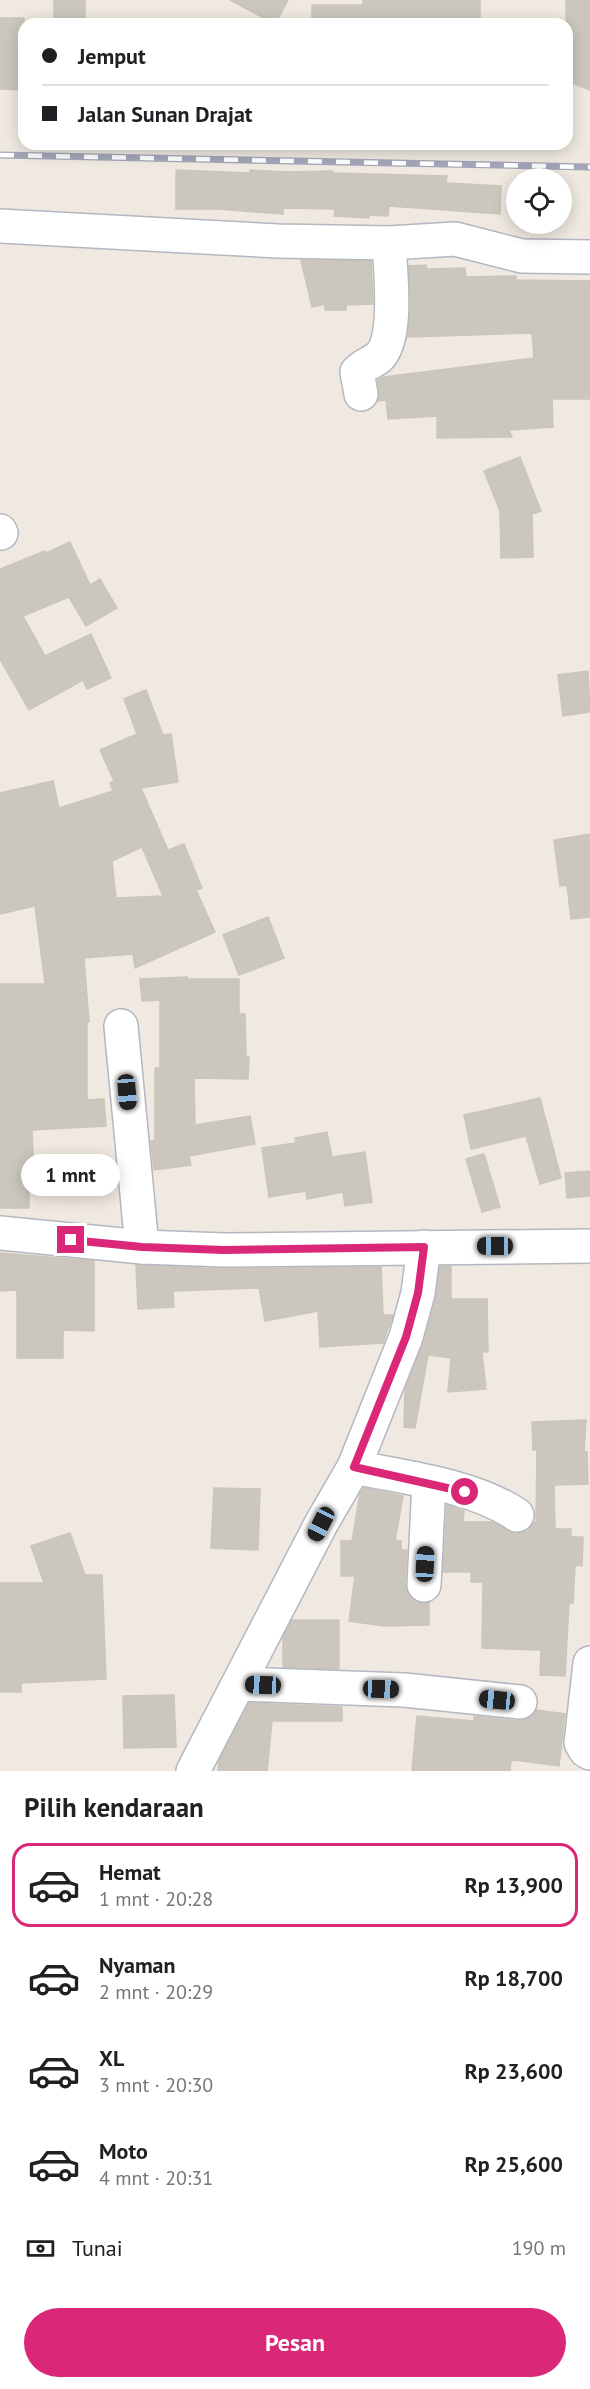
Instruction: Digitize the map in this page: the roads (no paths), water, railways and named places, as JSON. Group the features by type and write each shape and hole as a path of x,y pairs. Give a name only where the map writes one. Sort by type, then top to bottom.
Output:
{"street":[{"path":"0,226 278,241 389,243 455,239 522,256 590,256"},
{"path":"361,394 357,372 362,366 379,357 387,344 390,327 389,243"},
{"path":"121,1026 142,1247"},
{"path":"0,1233 142,1247 224,1250 590,1246"},
{"path":"193,1771 321,1524 354,1467 406,1337 418,1293 424,1247"},
{"path":"354,1467 482,1497 517,1515"},
{"path":"424,1585 429,1483"},
{"path":"590,1663 581,1743 590,1753"},
{"path":"239,1684 404,1690 520,1702"}],"railway":[{"path":"0,155 590,167"}]}
